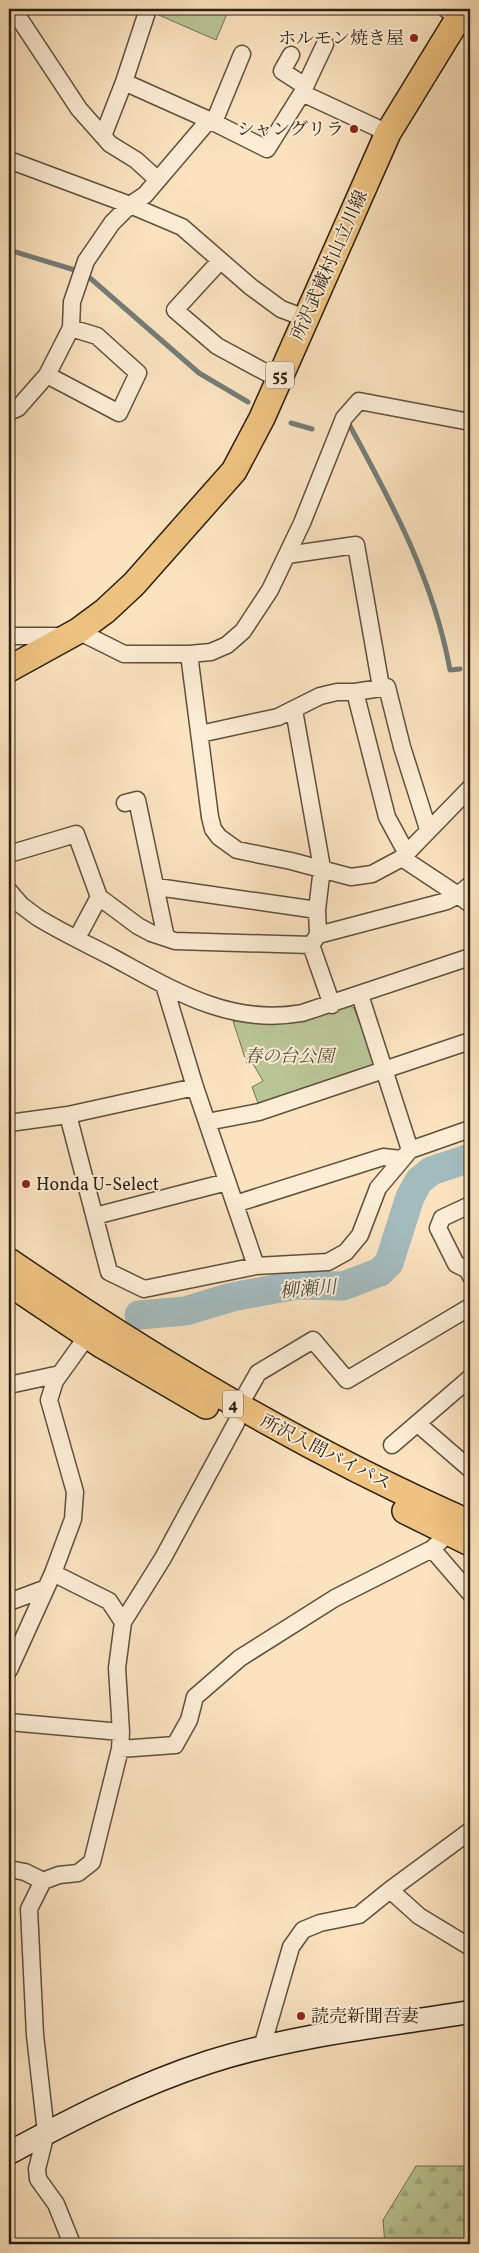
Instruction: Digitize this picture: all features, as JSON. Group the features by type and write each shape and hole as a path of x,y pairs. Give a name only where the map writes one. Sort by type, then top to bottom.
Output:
{"main road":[{"name":"所沢武蔵村山立川線","path":"9,669 74,634 134,584 234,471 262,418 388,133 460,14"},
{"name":"所沢入間バイパス","path":"9,1261 93,1328"},
{"name":"所沢入間バイパス","path":"9,1283 93,1328 237,1415 459,1530"}],"street":[{"path":"13,9 79,109 110,144 136,160 158,180"},
{"path":"103,136 124,82 148,9"},
{"path":"124,82 212,121 267,149 304,89 325,44"},
{"path":"12,407 48,375 71,328 72,302 86,261 112,224 130,205 145,195 212,121 242,54"},
{"path":"291,55 282,72 304,89 388,133"},
{"path":"9,160 130,205 182,228 281,309 305,318"},
{"path":"220,261 175,310 217,346 278,379"},
{"path":"48,375 119,413 138,373 97,336 71,328"},
{"path":"9,636 74,634 124,654 190,654 211,652 219,649 227,645 243,631 270,590 287,555 344,418 359,401 470,422"},
{"path":"287,555 356,545 381,687"},
{"path":"190,654 210,817 213,829 219,837 237,850 322,868 351,877 372,874 405,856 428,829 470,788"},
{"path":"200,734 278,717 320,696 338,692 355,692 387,687 402,747 428,829"},
{"path":"355,692 387,817 405,856 466,895"},
{"path":"294,710 322,868 314,940 332,1005"},
{"path":"125,803 137,800 166,938"},
{"path":"9,854 76,834 99,897 138,926 176,941 314,940 466,895"},
{"path":"156,887 317,910"},
{"path":"9,891 21,905 37,917 164,985 213,1007 251,1016 278,1017 332,1005 470,957"},
{"path":"77,938 99,897"},
{"path":"164,985 195,1087 256,1266"},
{"path":"360,995 385,1070 405,1154"},
{"path":"207,1122 258,1112 470,1041"},
{"path":"9,1123 68,1115 195,1087"},
{"path":"68,1115 109,1272 144,1289 256,1266 328,1262 346,1252 360,1236 378,1188 405,1154"},
{"path":"235,1204 383,1157 405,1154 470,1130"},
{"path":"95,1216 227,1182"},
{"path":"470,1205 442,1218 438,1228 456,1264 468,1270 470,1275"},
{"path":"72,2244 56,2204 38,2179 37,2170 46,2133 35,2035 29,1909 43,1881 59,1875 78,1873 92,1862 120,1749 122,1732 117,1668 123,1622 164,1558 258,1373 313,1340 347,1380 470,1307"},
{"path":"9,1670 44,1589 53,1573 74,1519 76,1506 75,1492 49,1400 50,1390 93,1328"},
{"path":"9,1384 60,1374"},
{"path":"392,1445 470,1378"},
{"path":"418,1424 470,1469"},
{"path":"120,1749 175,1745 189,1720 195,1697 240,1658 335,1598 459,1530 470,1593"},
{"path":"53,1573 109,1601 123,1622"},
{"path":"9,1602 44,1589"},
{"path":"9,1722 122,1732"},
{"path":"262,2047 291,1947 303,1930 320,1923 359,1914 470,1830"},
{"path":"9,1870 24,1872 43,1881"},
{"path":"390,1890 418,1916 470,1947"},
{"path":"9,2153 96,2107 148,2084 209,2062 262,2047 470,2012"}],"green space":[{"path":"154,9 229,9 216,40 152,12"},
{"name":"春の台公園","path":"350,1006 354,1008 374,1062 371,1067 258,1103 252,1087 263,1081 252,1062 247,1064 233,1021 292,1022"},
{"path":"416,2166 470,2166 470,2244 385,2244 383,2220"}],"waterway":[{"path":"9,250 78,271"},
{"path":"90,278 199,373 248,402"},
{"path":"291,423 312,429"},
{"path":"350,426 410,544 434,605 450,670 460,669"},
{"name":"柳瀬川","path":"139,1315 185,1311 232,1297 297,1285 343,1286 380,1272 389,1263 410,1197 419,1181 431,1171 470,1158"}],"place":[{"name":"ホルモン焼き屋","path":"414,38"},
{"name":"シャングリラ","path":"354,129"},
{"name":"Honda U-Select","path":"26,1184"},
{"name":"読売新聞吾妻","path":"301,2016"}]}
